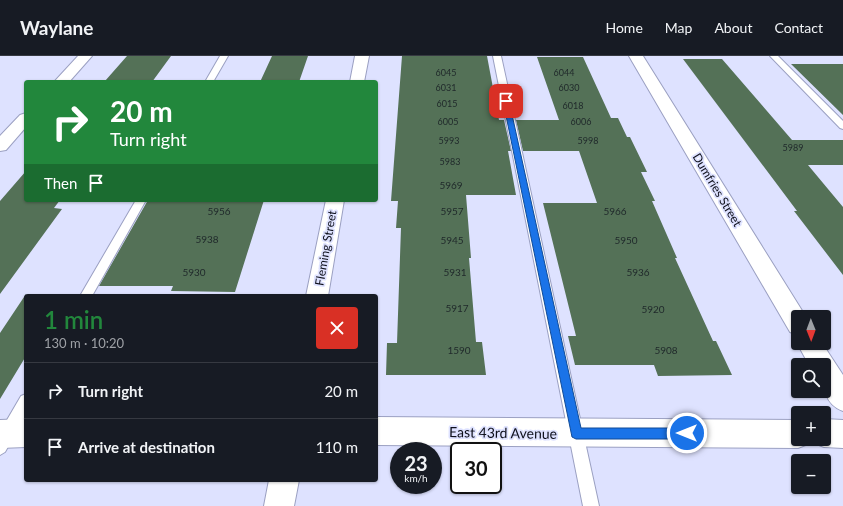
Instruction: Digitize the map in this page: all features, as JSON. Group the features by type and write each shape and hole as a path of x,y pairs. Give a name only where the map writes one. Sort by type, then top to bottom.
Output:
{"street":[{"path":"62,80 85,56"},
{"path":"357,80 362,56"},
{"name":"Dumfries Street","path":"636,56 791,312"},
{"path":"0,146 24,120"},
{"name":"Fleming Street","path":"318,294 335,202"},
{"path":"831,379 843,399"},
{"name":"East 43rd Avenue","path":"378,431 791,434"},
{"path":"831,433 843,434"},
{"path":"279,506 284,482"}],"lane":[{"path":"210,80 224,56"},
{"path":"497,56 591,506"},
{"path":"774,56 843,126"},
{"path":"87,294 140,202"},
{"path":"8,437 24,405"}],"building":[{"path":"127,56 171,56 153,80 106,80"},
{"path":"272,56 308,56 300,80 261,80"},
{"path":"402,56 487,56 499,120 504,120 511,151 508,151 516,195 466,195 471,258 469,258 476,342 482,342 486,375 386,375 387,343 397,343 401,228 396,228 398,201 391,201"},
{"path":"537,57 583,57 611,118 618,118 627,137 630,137 647,172 641,172 655,201 652,201 677,258 675,258 713,341 716,341 732,375 658,376 654,365 575,365 568,336 576,336 543,203 597,203 579,151 523,151 516,120 559,120"},
{"path":"683,59 722,59 792,140 843,140 843,165 808,165 843,207 843,275 794,211 797,211"},
{"path":"791,64 843,64 843,115"},
{"path":"24,173 24,202 58,202 54,208 62,209 0,294 0,201"},
{"path":"147,202 263,202 235,292 171,291 173,286 99,286"},
{"path":"24,297 24,359 0,399 0,333"}],"route":[{"path":"506,101 576,433 687,433"}]}
